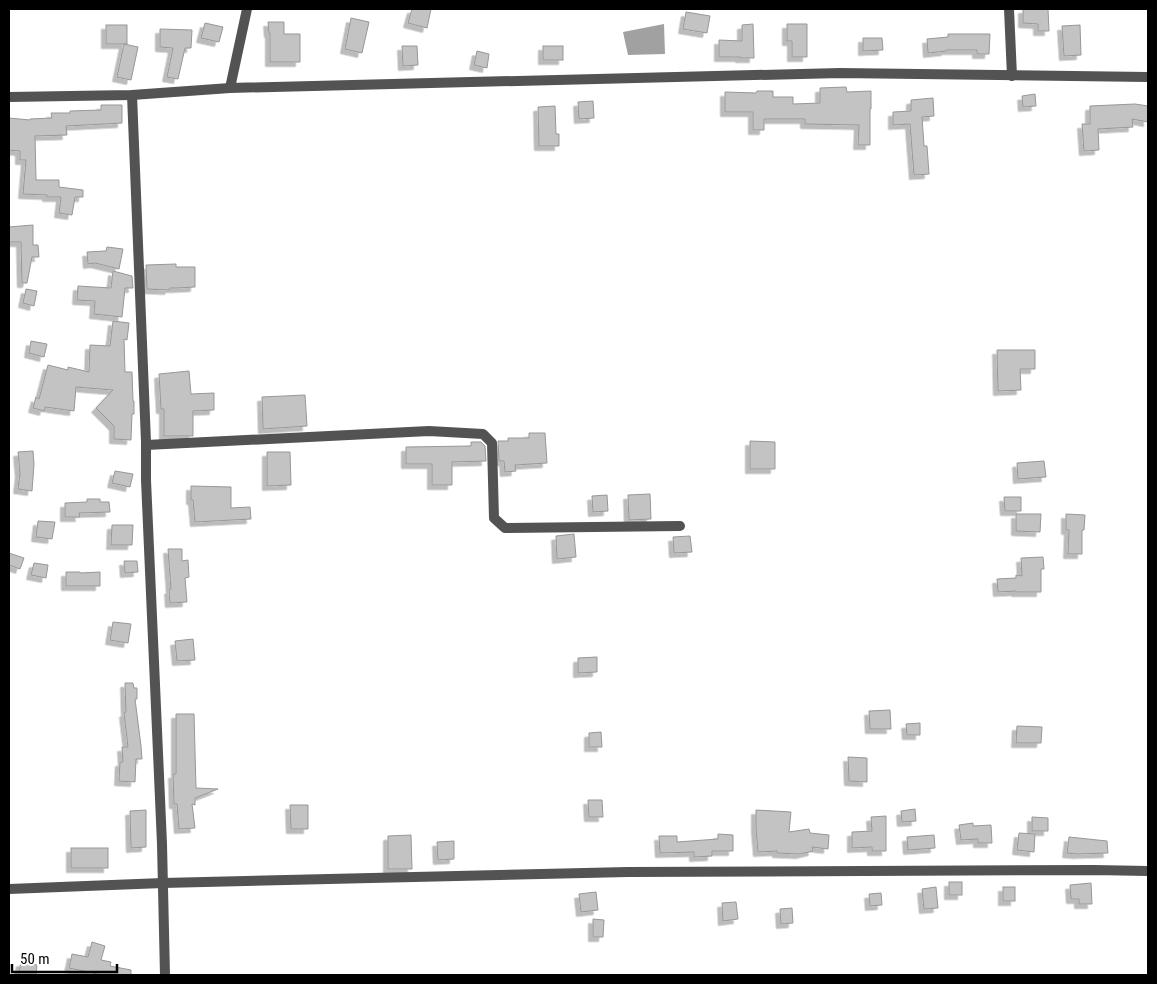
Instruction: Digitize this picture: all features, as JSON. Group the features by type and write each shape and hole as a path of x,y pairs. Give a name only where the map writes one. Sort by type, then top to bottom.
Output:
{"street":[{"path":"230,88 247,9"},
{"path":"1009,9 1012,76"},
{"path":"9,98 132,95 230,88 840,73 1148,77"},
{"path":"132,95 165,975"},
{"path":"146,445 429,431 483,434 492,443 494,518 505,528 680,526"},
{"path":"9,889 163,883 637,872 1148,871"}],"shaded area":[{"path":"664,24 665,54 628,55 623,32"}],"building":[{"path":"412,9 431,9 427,28 408,23"},
{"path":"1023,9 1048,9 1049,31 1038,31 1038,24 1023,23"},
{"path":"686,12 710,16 707,33 683,29"},
{"path":"351,18 369,22 362,53 345,49"},
{"path":"268,22 284,22 284,34 300,34 300,62 270,62"},
{"path":"205,23 223,27 219,42 201,38"},
{"path":"753,24 754,58 719,57 719,40 742,41 742,25"},
{"path":"787,24 807,24 807,57 792,57 792,41 787,41"},
{"path":"106,25 127,25 127,44 106,44"},
{"path":"1080,25 1081,55 1064,56 1062,26"},
{"path":"160,29 192,30 191,48 185,48 178,79 167,77 173,48 160,47"},
{"path":"948,34 990,34 989,54 977,54 977,50 946,50 928,53 927,39 948,37"},
{"path":"863,38 882,38 883,50 863,51"},
{"path":"124,44 138,47 131,80 117,77"},
{"path":"402,46 417,46 418,65 403,66"},
{"path":"543,46 563,46 563,60 543,60"},
{"path":"477,51 489,54 487,68 474,65"},
{"path":"846,87 847,92 871,91 870,145 858,145 859,125 805,124 805,119 764,119 764,130 753,130 753,112 725,112 725,92 756,93 757,91 773,91 773,97 793,97 793,104 820,103 820,88"},
{"path":"1035,94 1036,106 1023,107 1022,96"},
{"path":"933,98 934,116 922,117 924,146 927,146 929,174 914,175 910,124 893,125 893,112 911,111 911,100"},
{"path":"593,101 594,118 579,119 578,102"},
{"path":"1135,104 1148,106 1148,122 1132,119 1133,127 1098,129 1099,150 1084,151 1082,124 1090,124 1090,106"},
{"path":"101,105 122,105 122,123 66,126 67,135 35,136 36,180 59,180 59,187 83,190 83,197 75,197 72,215 59,213 61,197 23,194 26,160 20,160 20,151 9,150 9,118 30,120 52,118 51,113 101,110"},
{"path":"555,106 556,134 559,134 559,146 539,146 538,107"},
{"path":"33,225 33,245 38,245 39,257 32,257 27,283 22,283 21,242 9,242 9,227"},
{"path":"107,247 123,249 119,269 95,263 88,264 87,252 106,251"},
{"path":"176,264 176,267 195,267 195,287 170,288 169,290 147,289 146,265"},
{"path":"113,271 132,276 133,288 125,288 122,317 94,314 95,301 77,300 78,286 111,288"},
{"path":"26,289 37,291 34,306 23,303"},
{"path":"113,321 129,323 127,340 124,339 125,372 132,372 134,414 132,414 131,440 114,439 114,426 96,408 113,390 76,387 74,411 45,407 44,411 33,408 36,397 39,399 48,365 68,370 68,367 89,372 90,345 110,346"},
{"path":"31,341 47,344 44,357 29,353"},
{"path":"997,350 1035,350 1035,369 1020,369 1021,390 998,391"},
{"path":"189,371 191,394 214,393 214,410 193,411 193,436 164,436 164,409 161,409 159,374"},
{"path":"305,395 307,426 263,429 262,397"},
{"path":"529,433 545,433 547,463 515,465 516,471 505,472 504,461 499,461 498,441 508,441 508,438 529,438"},
{"path":"750,441 775,442 775,469 750,469"},
{"path":"471,442 481,442 485,446 486,461 452,462 452,485 432,485 432,464 406,464 406,447 471,446"},
{"path":"33,451 32,491 18,489 20,473 18,452"},
{"path":"267,452 290,452 291,485 267,486"},
{"path":"1044,461 1046,477 1018,479 1017,463"},
{"path":"115,471 133,474 130,487 112,483"},
{"path":"191,486 231,487 231,508 250,507 251,519 195,522 193,500 191,500"},
{"path":"650,494 651,519 629,520 628,495"},
{"path":"607,495 608,511 593,512 592,496"},
{"path":"1004,497 1021,497 1021,511 1005,511"},
{"path":"87,499 100,499 100,502 109,502 110,512 79,513 80,517 65,517 65,503 87,502"},
{"path":"1016,514 1041,514 1040,532 1016,531"},
{"path":"1066,514 1085,515 1084,530 1082,530 1082,554 1068,554 1069,530 1066,530"},
{"path":"38,521 55,522 52,539 36,537"},
{"path":"112,525 133,525 132,545 111,545"},
{"path":"574,534 576,557 557,559 556,536"},
{"path":"690,536 692,552 674,553 673,537"},
{"path":"168,549 182,549 182,561 188,560 189,577 185,578 187,602 170,603 169,590 171,589"},
{"path":"9,553 24,558 20,569 9,565"},
{"path":"1043,557 1044,569 1041,569 1041,592 998,592 997,579 1016,578 1016,575 1022,576 1021,558"},
{"path":"124,561 137,561 138,572 125,573"},
{"path":"34,563 48,565 46,578 31,575"},
{"path":"66,572 100,572 100,586 66,586"},
{"path":"113,622 131,624 128,643 110,640"},
{"path":"193,639 195,660 177,661 175,641"},
{"path":"597,657 597,672 578,673 578,658"},
{"path":"125,683 133,683 134,688 137,688 137,699 135,699 142,759 136,759 135,782 119,781 120,762 123,762 122,747 128,747 124,713 126,712"},
{"path":"890,710 891,729 870,729 869,711"},
{"path":"176,714 194,714 196,788 218,789 195,798 195,805 192,804 195,828 179,829 177,804 174,804 173,774 176,774"},
{"path":"920,723 920,735 907,735 906,724"},
{"path":"1017,726 1042,727 1041,743 1016,743"},
{"path":"601,732 602,747 589,747 589,733"},
{"path":"848,757 867,758 867,782 849,781"},
{"path":"588,800 602,800 603,817 589,817"},
{"path":"290,805 308,805 308,829 291,829"},
{"path":"915,809 916,821 902,822 901,811"},
{"path":"146,810 146,847 131,848 130,811"},
{"path":"756,810 791,812 789,832 809,829 810,833 829,835 828,849 812,847 813,851 800,854 777,853 777,851 758,852"},
{"path":"886,816 886,851 872,851 872,847 852,848 852,832 872,831 871,817"},
{"path":"1032,817 1048,818 1048,831 1032,831"},
{"path":"973,823 973,826 991,825 992,843 978,843 978,839 961,840 959,825"},
{"path":"1019,833 1035,834 1034,852 1017,850"},
{"path":"718,834 733,835 733,851 712,851 712,856 694,857 694,852 660,853 659,836 677,836 677,842 718,839"},
{"path":"411,835 412,869 388,869 388,836"},
{"path":"934,835 935,848 908,850 907,837"},
{"path":"1069,837 1107,841 1108,853 1067,853"},
{"path":"454,841 454,859 438,860 437,842"},
{"path":"71,848 108,848 108,868 71,868"},
{"path":"949,882 962,882 962,895 949,895"},
{"path":"1091,883 1092,904 1079,904 1079,899 1071,899 1070,885"},
{"path":"936,887 938,908 924,909 922,889"},
{"path":"1003,887 1015,887 1015,901 1003,901"},
{"path":"596,892 598,910 581,912 579,894"},
{"path":"881,893 882,905 870,906 869,894"},
{"path":"736,902 738,919 723,921 722,903"},
{"path":"792,908 793,923 781,924 780,909"},
{"path":"593,919 604,920 603,937 593,937"},
{"path":"92,942 105,946 101,960 111,962 110,966 131,970 131,975 102,975 69,968 72,954 88,957"},
{"path":"21,962 37,965 36,975 18,975"}]}
